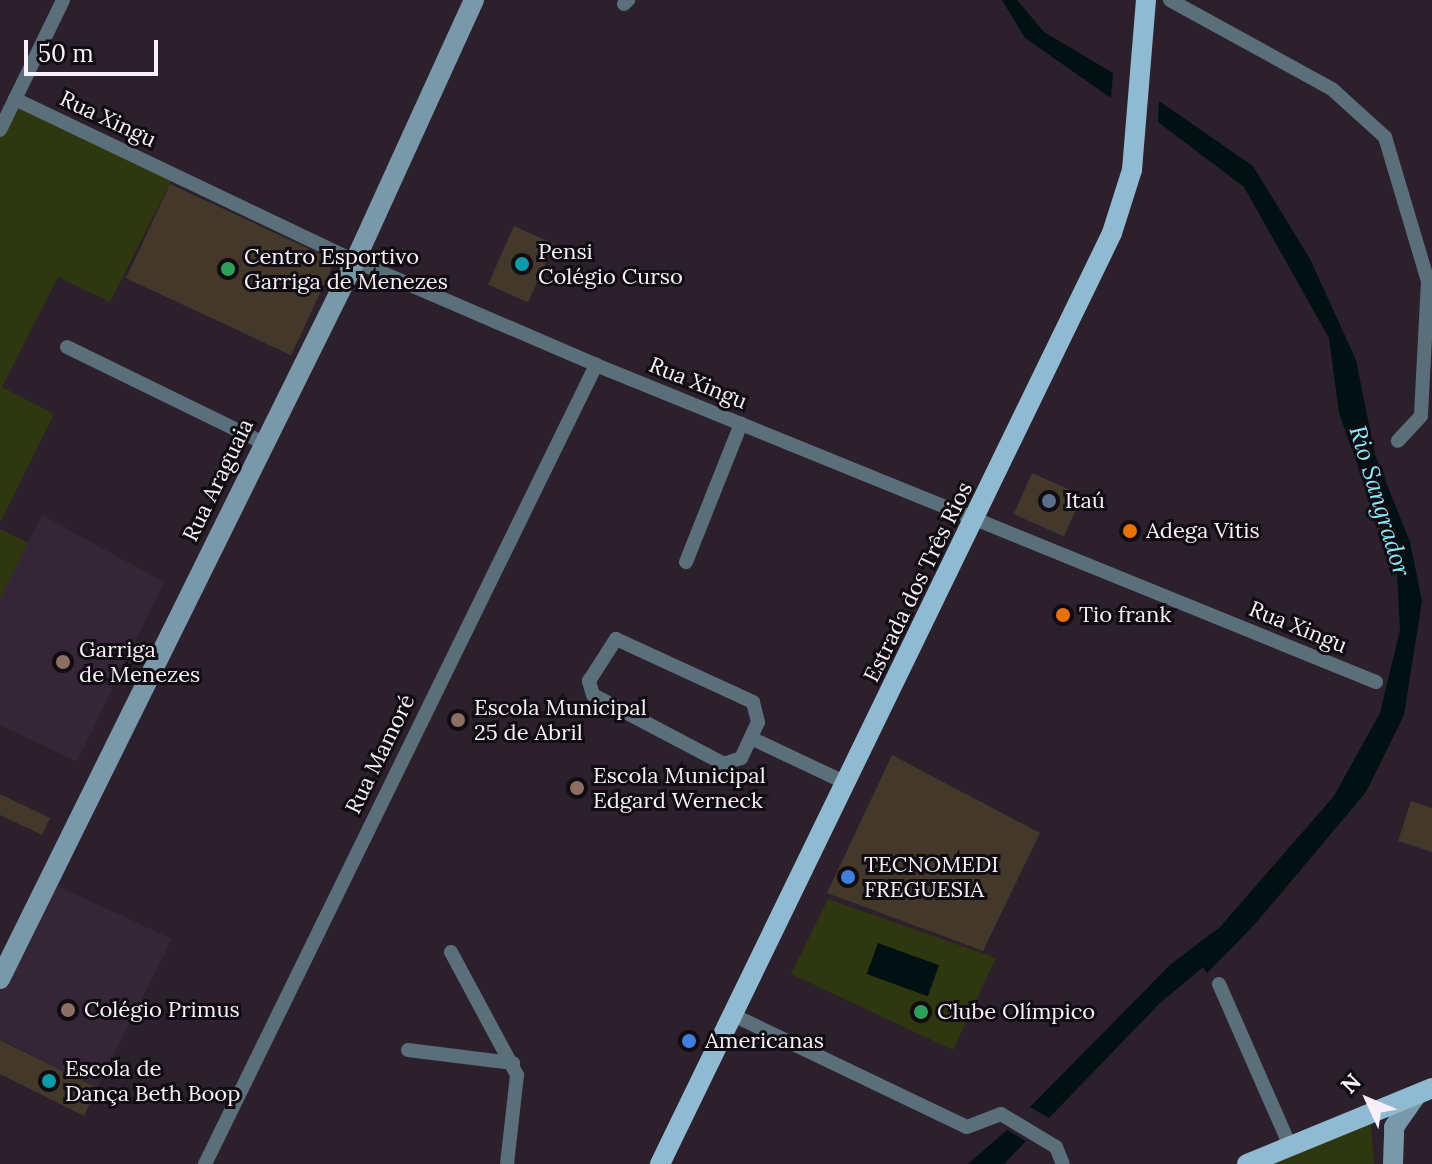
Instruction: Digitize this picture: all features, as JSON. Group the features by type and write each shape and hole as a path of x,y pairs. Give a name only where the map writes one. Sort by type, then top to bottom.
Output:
{"main road":[{"name":"Estrada dos Três Rios","path":"660,1164 975,520 1124,199 1146,0"},
{"path":"1247,1164 1424,1093"}],"street":[{"path":"0,130 63,0"},
{"name":"Rua Araguaia","path":"0,979 262,442 355,261 474,0"},
{"path":"1170,0 1332,89 1385,137 1428,281 1421,416 1398,441"},
{"name":"Rua Xingu","path":"15,99 355,261 596,365 1376,682"},
{"path":"67,347 262,442"},
{"name":"Rua Mamoré","path":"205,1164 596,365"},
{"path":"686,562 741,424"},
{"path":"624,641 753,702 759,711 751,738 741,758 724,764 593,695 589,681 608,643 624,641"},
{"path":"751,738 846,783"},
{"path":"451,952 513,1063 520,1093 507,1164"},
{"path":"1219,984 1290,1146"},
{"path":"733,1015 967,1127 1001,1114 1056,1147 1063,1164"},
{"path":"408,1050 513,1063"},
{"path":"1393,1164 1394,1127 1424,1093"}],"shaded area":[{"name":"Garriga de Menezes","path":"42,515 164,582 77,762 0,725 0,599"},
{"name":"Colégio Primus","path":"47,881 172,939 97,1088 0,1039 0,980"}],"green space":[{"path":"13,104 172,179 110,302 58,277 2,387 54,414 0,523 0,131"},
{"path":"0,529 28,543 0,599"},
{"name":"Clube Olímpico","path":"828,899 996,958 953,1050 791,974"},
{"path":"1371,1122 1374,1164 1269,1164"}],"water":[{"path":"1002,0 1017,0 1044,32 1113,73 1111,98 1025,38"},
{"name":"Rio Sangrador","path":"1159,101 1253,166 1310,259 1356,360 1375,455 1410,542 1422,601 1404,715 1366,792 1256,923 1207,973 1203,967 1159,1004 1049,1118 1030,1107 1171,964 1220,927 1334,796 1380,713 1400,630 1397,575 1339,413 1329,338 1244,187 1158,122"},
{"path":"878,943 939,965 928,996 867,974"},
{"path":"1007,1130 1026,1141 1004,1164 968,1164"}],"building":[{"name":"Centro Esportivo Garriga de Menezes","path":"170,184 335,261 291,355 126,278"},
{"name":"Pensi Colégio Curso","path":"514,226 554,244 528,302 488,284"},
{"name":"Itaú","path":"1032,473 1082,495 1064,536 1014,514"},
{"path":"892,755 1040,833 983,951 827,893"},
{"path":"0,794 50,818 42,835 0,815"},
{"path":"1411,801 1432,808 1432,852 1398,841"},
{"name":"Escola de Dança Beth Boop","path":"0,1040 97,1088 84,1116 0,1074"}],"place":[{"name":"Pensi Colégio Curso","path":"522,264"},
{"name":"Centro Esportivo Garriga de Menezes","path":"228,269"},
{"name":"Itaú","path":"1049,501"},
{"name":"Adega Vitis","path":"1130,531"},
{"name":"Tio frank","path":"1063,615"},
{"name":"Garriga de Menezes","path":"63,662"},
{"name":"Escola Municipal 25 de Abril","path":"458,720"},
{"name":"Escola Municipal Edgard Werneck","path":"577,788"},
{"name":"TECNOMEDI FREGUESIA","path":"848,877"},
{"name":"Colégio Primus","path":"68,1010"},
{"name":"Clube Olímpico","path":"921,1012"},
{"name":"Americanas","path":"689,1041"},
{"name":"Escola de Dança Beth Boop","path":"49,1081"}]}
